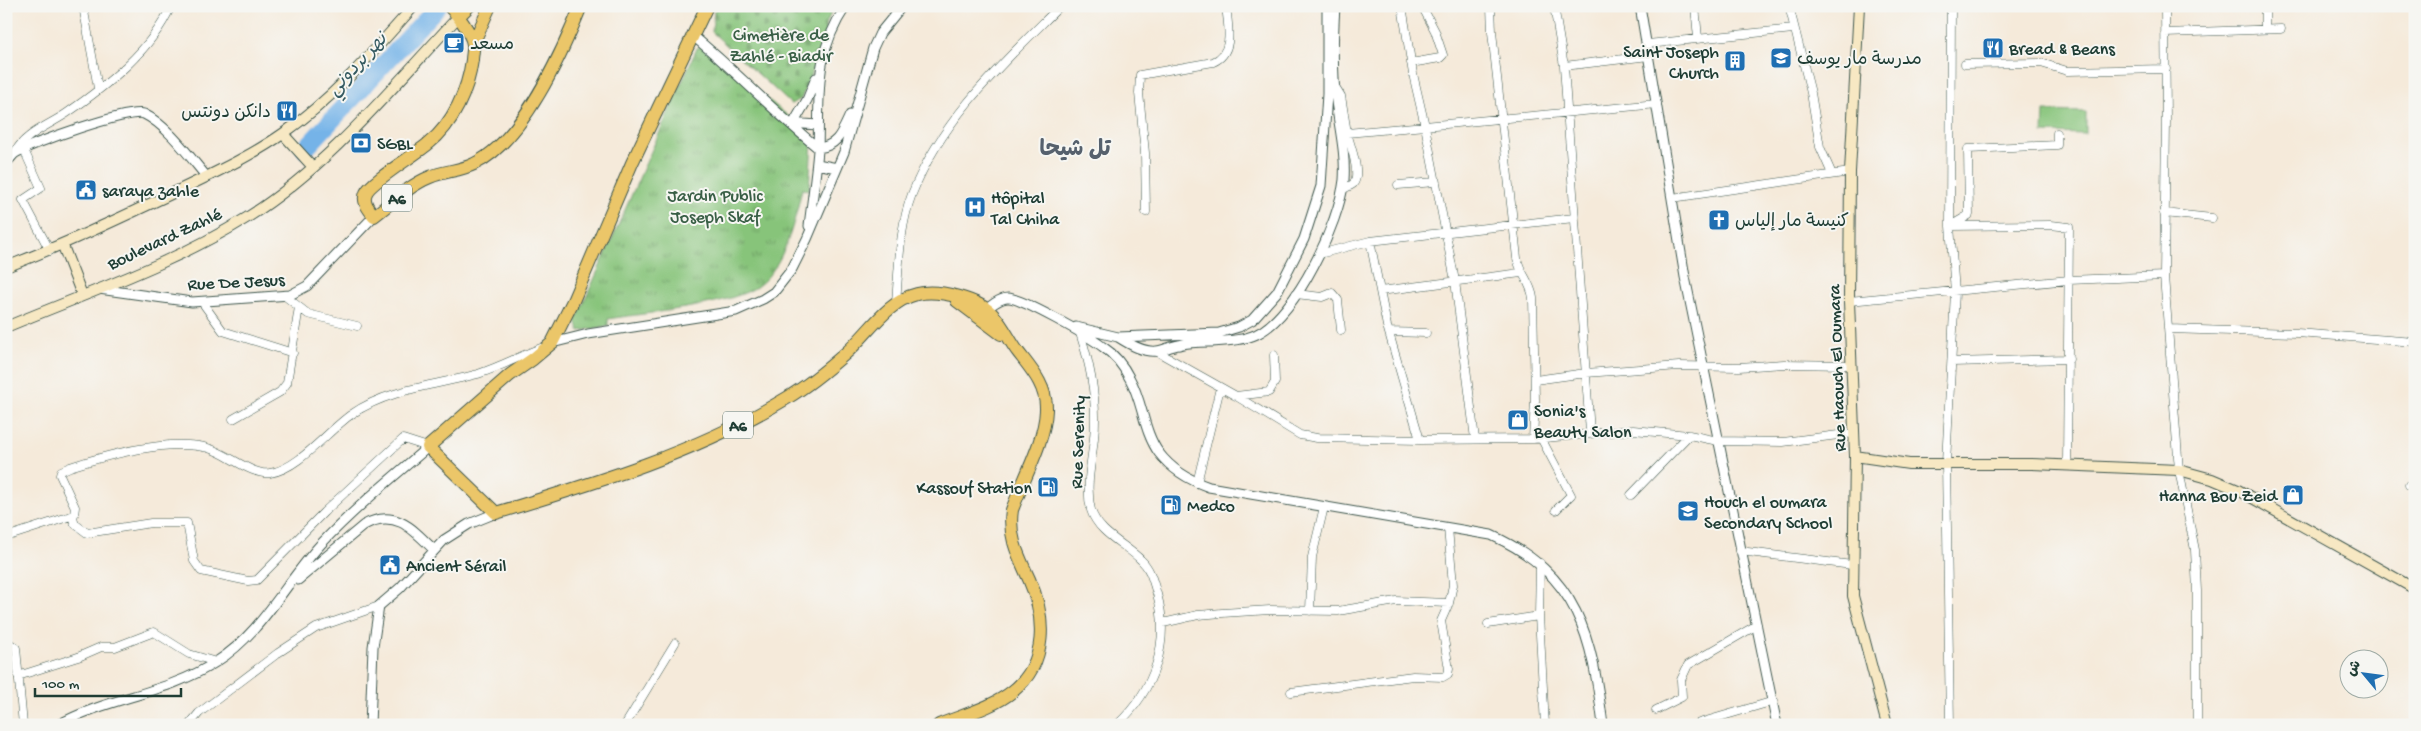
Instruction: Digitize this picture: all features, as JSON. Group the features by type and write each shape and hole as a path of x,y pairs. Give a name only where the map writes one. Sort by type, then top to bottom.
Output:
{"highway":[{"name":"Boulevard Zahlé","path":"453,11 469,6"},
{"name":"A6","path":"490,6 473,44 471,68 463,94 439,134 412,157 369,188 366,193 366,205 374,216 422,182 475,164 501,145 540,90 566,42 581,6"},
{"path":"496,513 428,447 510,374 534,359 552,343 573,300 632,163 707,6"},
{"path":"453,11 473,44"},
{"name":"A6","path":"496,513 622,471 700,442 744,422 789,397 846,354 896,303 919,294 952,296 987,316 1009,339 1040,382 1046,409 1043,428 1012,510 1010,521 1011,535 1037,604 1042,630 1040,649 1035,664 1012,692 986,706 940,725"}],"main road":[{"name":"Boulevard Zahlé","path":"6,267 63,246 206,176 283,134 344,84 414,6"},
{"name":"Rue Haouch El Oumara","path":"1859,6 1850,172 1849,301 1855,456 1853,596 1887,725"},
{"name":"Boulevard Zahlé","path":"6,327 188,250 219,234 272,200 313,167 453,11"},
{"path":"283,134 313,167"},
{"path":"63,246 82,295"},
{"path":"1855,456 1909,464 1946,463 2179,470 2212,479 2238,490 2415,589"}],"street":[{"path":"83,6 98,88"},
{"path":"14,155 23,140 66,114 146,45 164,22 171,6"},
{"path":"790,123 807,100 833,28 846,6"},
{"path":"6,537 72,516 75,513 75,507 60,475 60,471 70,467 151,448 191,446 222,453 261,473 276,472 290,466 336,426 364,407 402,392 481,373 552,343 588,334 722,314 750,306 774,292 783,281 807,239 837,168 873,48 880,34 902,6"},
{"path":"896,303 902,232 912,195 927,163 964,107 984,83 1060,6"},
{"path":"1146,212 1145,153 1139,93 1140,75 1213,62 1222,58 1226,53 1229,30 1226,6"},
{"path":"1402,6 1411,63 1456,281 1476,440"},
{"path":"1411,63 1440,58 1443,55 1435,31 1422,6"},
{"path":"1491,6 1501,119 1517,258 1521,273 1531,286 1532,292 1537,438 1571,496 1556,510"},
{"path":"1554,6 1564,66 1590,432"},
{"path":"1640,6 1702,367 1727,477 1740,551 1774,701 1777,725"},
{"path":"1695,6 1698,38"},
{"path":"1789,6 1793,29 1811,93 1820,147 1832,174"},
{"path":"1950,725 1946,463 1954,292 1950,226 1951,6"},
{"path":"2165,6 2164,276 2179,470 2195,550 2197,591 2197,725"},
{"path":"2265,6 2265,29"},
{"path":"1156,351 1188,343 1232,340 1258,334 1290,304 1332,229 1342,190 1344,150 1336,88 1332,8"},
{"path":"1118,337 1219,333 1239,327 1252,320 1277,292 1304,239 1321,186 1332,8"},
{"path":"1648,44 1793,29"},
{"path":"2165,32 2281,29"},
{"path":"692,35 720,58 818,148"},
{"path":"1564,66 1650,56"},
{"path":"1965,64 2040,63 2067,71 2166,69"},
{"path":"807,239 817,164 819,71"},
{"path":"818,148 831,146 838,140 864,82"},
{"path":"1336,88 1341,96 1356,178 1353,184 1342,190"},
{"path":"1347,133 1567,114 1657,104"},
{"path":"6,162 24,150 108,119 140,113 160,125 206,176"},
{"path":"790,123 818,125"},
{"path":"1950,226 1969,215 1968,148 2057,145 2057,133"},
{"path":"24,150 41,188 24,200 50,251"},
{"path":"817,164 837,168"},
{"path":"1672,198 1850,172"},
{"path":"1398,185 1435,182"},
{"path":"2164,213 2212,218"},
{"name":"Rue De Jesus","path":"98,289 153,298 202,302 285,296 300,292 307,286 374,216"},
{"path":"1319,254 1370,241 1574,218"},
{"path":"1950,226 2050,225 2069,227 2067,466"},
{"path":"1370,241 1388,332 1420,440"},
{"path":"1380,291 1521,273"},
{"path":"1849,301 2069,280 2164,276"},
{"path":"1277,292 1290,304"},
{"path":"1296,294 1322,297 1332,293 1338,300 1341,330"},
{"path":"285,296 316,317 357,326"},
{"path":"987,316 1002,299 1014,299 1070,326 1104,347 1118,361 1130,378 1148,434 1158,452 1182,475 1197,483 1209,487 1491,535 1516,546 1540,563 1575,609 1586,634 1598,681 1603,725"},
{"path":"202,302 217,325 228,334 293,353"},
{"path":"233,419 284,388 290,377 299,307"},
{"path":"1252,320 1258,334"},
{"path":"1070,326 1118,337 1137,347 1156,351 1300,435 1420,440 1476,440 1537,438 1590,432 1633,430 1689,435 1718,442 1783,442 1854,433"},
{"path":"2169,329 2297,333 2415,342"},
{"path":"1388,332 1426,334"},
{"name":"Rue Serenity","path":"1080,333 1091,372 1094,396 1094,437 1089,489 1091,510 1105,531 1142,561 1150,572 1163,623 1160,655 1154,673 1140,699 1118,725"},
{"path":"1236,396 1270,392 1275,382 1274,355"},
{"path":"1952,362 2069,359"},
{"path":"1535,380 1586,373 1679,366 1851,365"},
{"path":"1197,483 1220,388"},
{"path":"1631,495 1689,435"},
{"path":"72,516 76,524 86,533 150,523 187,523 194,561 200,571 248,581 257,580 324,512 403,439 428,447"},
{"path":"58,725 92,708 167,687 216,662 254,630 322,543 428,447"},
{"path":"1310,611 1312,557 1324,507"},
{"path":"189,725 200,713 310,632 337,619 379,606 400,588 434,550 456,531 496,513"},
{"path":"290,586 364,525 374,519 396,520 411,528 434,550"},
{"path":"1291,692 1413,676 1444,676 1448,674 1450,669 1441,621 1449,604 1453,585 1448,528"},
{"path":"1740,551 1852,565"},
{"path":"1540,563 1539,616 1545,725"},
{"path":"1163,623 1198,615 1222,613 1353,610 1396,601 1449,604"},
{"path":"370,725 373,647 379,606"},
{"path":"1488,624 1539,616"},
{"path":"1656,710 1682,697 1681,680 1688,665 1757,625"},
{"path":"18,676 78,657 101,647 115,647 154,632 189,654 216,662"},
{"path":"6,641 14,644 16,648 23,725"},
{"path":"625,725 676,643"},
{"path":"1699,723 1774,701"}],"green space":[{"name":"Cimetière de Zahlé - Biadir","path":"719,6 834,6 827,22 823,44 801,99 791,104 712,32 714,10"},
{"name":"Jardin Public Joseph Skaf","path":"704,46 806,131 812,141 809,190 802,189 788,241 776,266 768,276 759,285 747,292 687,308 608,319 608,326 579,331 576,320 697,48"},
{"path":"2044,111 2086,112 2086,134 2043,133"}],"waterway":[{"name":"نهر بردوني","path":"305,149 438,6"}],"place":[{"name":"مسعد","path":"454,43"},
{"name":"Bread & Beans","path":"1993,48"},
{"name":"مدرسة مار يوسف","path":"1781,58"},
{"name":"Saint Joseph Church","path":"1735,61"},
{"name":"دانكن دونتس","path":"287,111"},
{"name":"SGBL","path":"361,143"},
{"name":"saraya zahle","path":"86,190"},
{"name":"Hôpital Tal Chiha","path":"975,207"},
{"name":"كنيسة مار إلياس","path":"1719,220"},
{"name":"Sonia's Beauty Salon","path":"1518,420"},
{"name":"Kassouf Station","path":"1048,487"},
{"name":"Hanna Bou Zeid","path":"2293,495"},
{"name":"Medco","path":"1171,505"},
{"name":"Houch el oumara Secondary School","path":"1688,511"},
{"name":"Ancient Sérail","path":"390,565"}],"district":[{"name":"تل شيحا","path":"1075,147"}]}
